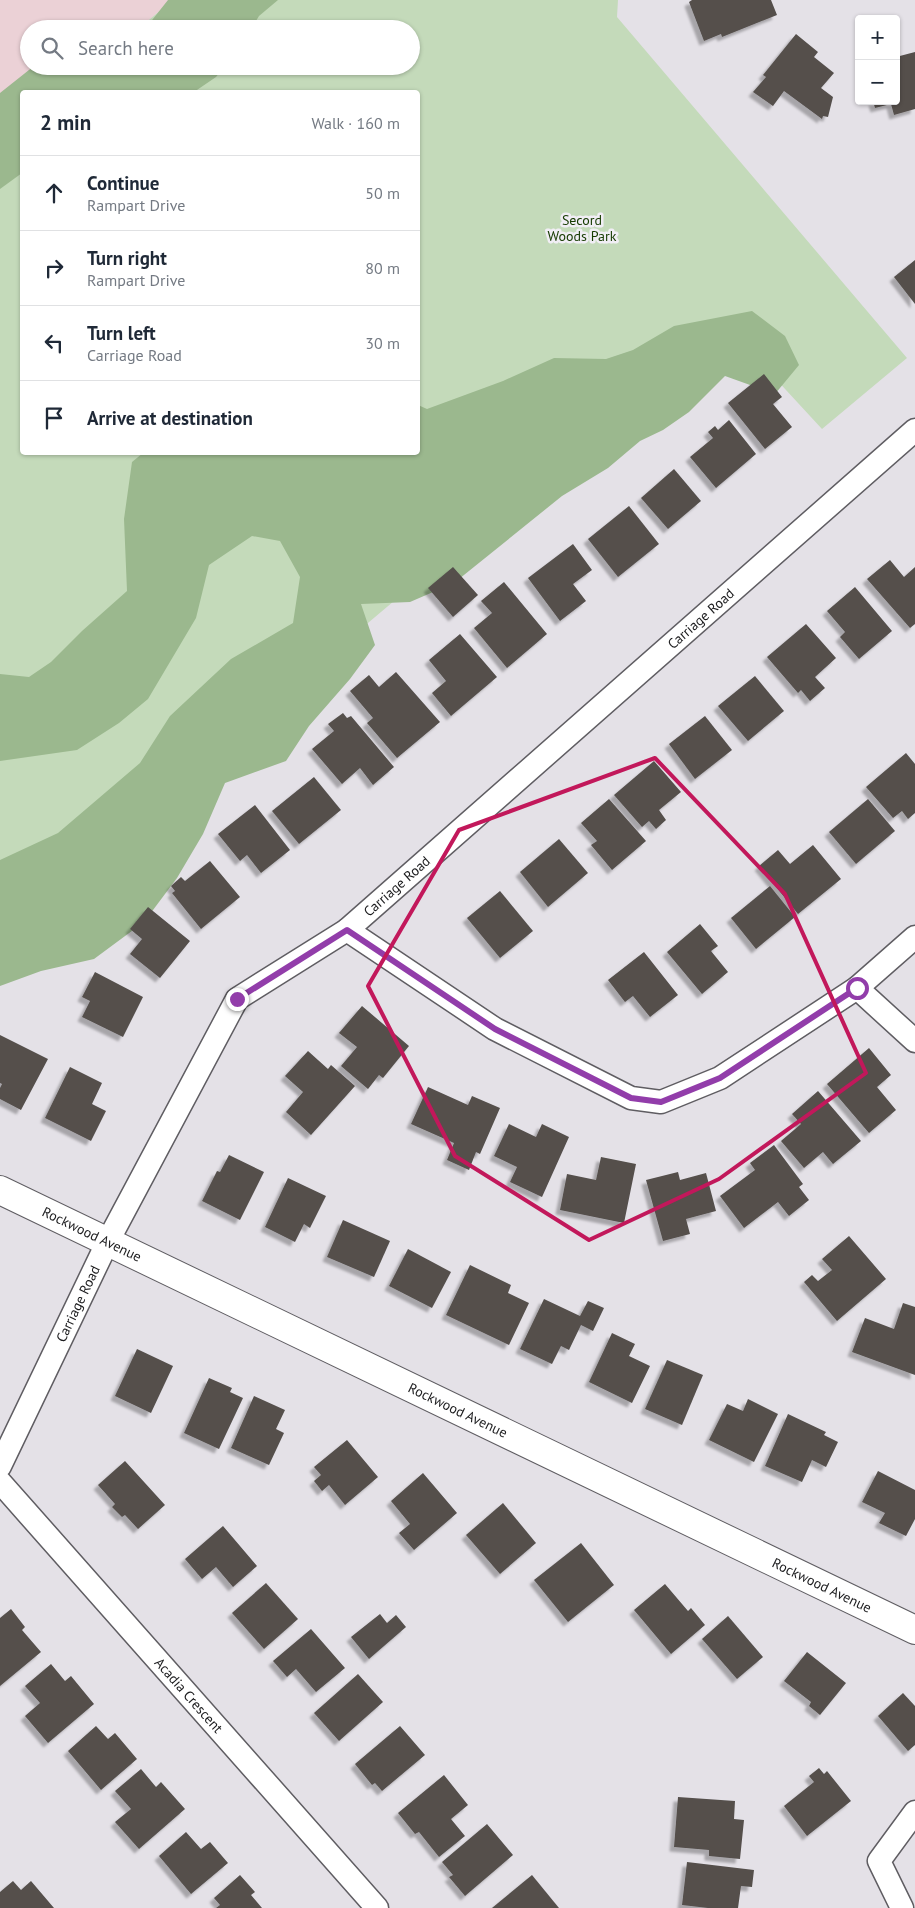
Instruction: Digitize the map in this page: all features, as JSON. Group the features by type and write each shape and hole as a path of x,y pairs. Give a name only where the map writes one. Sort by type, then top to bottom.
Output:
{"street":[{"name":"Carriage Road","path":"0,1466 108,1241 237,999 347,930 915,430"},
{"path":"347,930 495,1029 631,1098 661,1102 720,1078 857,988 915,937"},
{"path":"857,988 915,1041"},
{"name":"Rockwood Avenue","path":"0,1190 915,1630"},
{"name":"Acadia Crescent","path":"0,1482 377,1908"},
{"path":"902,1908 879,1861 915,1812"}],"highlighted area":[{"path":"655,758 785,894 866,1073 719,1179 589,1240 455,1156 368,986 459,830"}],"shaded area":[{"path":"0,0 173,0 149,20 20,20 20,75 81,75 62,90 20,90 20,97 0,142"}],"green space":[{"path":"168,0 278,0 257,20 152,20"},
{"name":"Secord Woods Park","path":"173,0 618,0 617,17 907,358 822,429 724,323 0,933 0,142 20,125 20,455 420,455 420,90 62,90 81,75 420,75 420,20 149,20"},
{"path":"23,75 218,75 197,90 20,90 20,174 0,189 0,93"},
{"path":"752,311 785,336 799,365 775,394 725,376 689,412 663,430 640,441 608,468 562,496 454,583 410,602 361,604 375,645 350,679 309,726 286,761 225,783 203,834 177,878 144,922 94,959 41,971 0,986 0,860 58,833 140,763 170,716 231,659 293,623 300,577 280,541 252,536 209,565 196,618 148,699 119,723 77,750 0,761 0,674 29,677 51,662 127,591 124,519 132,462 141,455 420,455 420,406 427,409 503,381 554,358 606,359 633,350 674,326"}],"building":[{"path":"692,0 771,0 777,15 722,37 721,34 704,41 689,2"},
{"path":"796,34 818,52 814,57 834,73 821,88 833,97 828,117 823,116 822,119 784,91 773,106 753,92 766,77 763,75"},
{"path":"915,52 915,109 894,115 891,105 900,105 900,56"},
{"path":"874,105 887,105 875,108"},
{"path":"915,260 915,304 894,277"},
{"path":"764,374 782,397 773,404 792,427 765,449 728,403"},
{"path":"729,420 756,454 716,488 690,457 713,438 708,432 715,426 718,430"},
{"path":"674,469 701,501 668,529 641,498"},
{"path":"629,506 659,544 618,577 588,539"},
{"path":"573,544 592,570 573,584 586,601 560,621 528,578"},
{"path":"890,560 904,577 915,567 915,624 910,628 867,579"},
{"path":"453,567 478,595 453,617 428,588"},
{"path":"504,582 547,634 507,668 474,628 492,613 481,601"},
{"path":"855,587 892,631 859,659 840,637 845,632 827,611"},
{"path":"806,624 836,658 815,677 825,688 810,701 801,690 798,693 767,657"},
{"path":"460,634 497,677 451,716 432,693 446,681 429,660"},
{"path":"396,672 440,722 397,758 367,723 373,718 350,691 369,675 379,687"},
{"path":"755,676 784,711 748,741 718,706"},
{"path":"343,713 347,718 351,716 394,767 373,785 360,768 342,784 312,749 334,731 328,724"},
{"path":"705,716 732,750 695,779 669,744"},
{"path":"906,753 915,764 915,813 908,819 902,811 893,818 866,787"},
{"path":"654,761 681,792 659,810 666,820 656,829 649,821 642,827 614,795"},
{"path":"314,777 341,810 299,844 272,811"},
{"path":"609,799 646,841 612,870 591,845 597,841 581,823"},
{"path":"868,799 895,831 856,864 829,832"},
{"path":"255,805 290,850 261,873 247,855 240,861 218,834"},
{"path":"559,839 588,873 548,907 520,872"},
{"path":"813,845 841,879 798,914 759,866 778,850 790,864"},
{"path":"210,861 240,897 201,929 172,893 175,891 171,886 181,877 185,881"},
{"path":"770,886 795,917 756,949 731,918"},
{"path":"500,891 533,931 500,958 467,918"},
{"path":"148,907 190,941 160,978 130,954 142,939 130,929"},
{"path":"700,924 718,946 711,951 728,972 702,994 667,952"},
{"path":"644,952 678,995 650,1017 633,996 625,1002 608,980"},
{"path":"95,972 143,997 123,1037 82,1017 90,1001 82,997"},
{"path":"362,1006 409,1046 383,1078 379,1075 368,1089 341,1066 357,1047 339,1033"},
{"path":"0,1035 48,1059 21,1110 0,1099 2,1084 0,1083"},
{"path":"869,1048 891,1075 877,1087 896,1110 869,1133 827,1084"},
{"path":"308,1051 328,1069 331,1065 355,1086 311,1135 286,1112 303,1092 285,1076"},
{"path":"70,1067 102,1083 92,1104 106,1111 91,1141 45,1118"},
{"path":"428,1087 468,1105 472,1096 500,1108 480,1154 476,1152 469,1170 447,1160 454,1143 411,1124"},
{"path":"818,1091 861,1141 833,1164 823,1152 804,1168 781,1141 801,1124 792,1114"},
{"path":"509,1124 536,1137 542,1124 569,1137 542,1197 510,1182 517,1167 494,1156"},
{"path":"774,1145 803,1184 799,1187 809,1200 789,1216 778,1202 744,1228 720,1196 755,1170 750,1163"},
{"path":"229,1155 264,1172 240,1220 202,1201 217,1171 220,1172"},
{"path":"601,1157 636,1164 624,1223 560,1210 567,1174 596,1180"},
{"path":"678,1172 680,1180 706,1173 716,1211 686,1219 690,1234 663,1241 646,1180"},
{"path":"288,1178 326,1196 310,1228 304,1224 295,1242 265,1227"},
{"path":"343,1220 390,1241 374,1277 327,1257"},
{"path":"849,1236 886,1279 837,1321 804,1282 812,1275 818,1281 832,1270 822,1259"},
{"path":"408,1249 451,1272 432,1308 389,1286"},
{"path":"470,1265 511,1285 508,1293 529,1303 509,1345 446,1315"},
{"path":"544,1299 580,1316 588,1301 604,1308 593,1331 581,1325 569,1350 561,1346 552,1364 520,1349"},
{"path":"903,1303 915,1307 915,1375 852,1352 865,1318 894,1329"},
{"path":"612,1333 635,1344 629,1356 650,1366 632,1403 589,1382"},
{"path":"137,1349 173,1366 151,1413 115,1396"},
{"path":"667,1360 703,1375 682,1425 645,1409"},
{"path":"209,1378 232,1388 230,1392 243,1398 219,1449 184,1433"},
{"path":"254,1396 285,1410 276,1429 284,1433 269,1465 231,1448"},
{"path":"748,1399 778,1414 754,1462 709,1440 727,1404 743,1411"},
{"path":"788,1414 826,1432 824,1435 838,1442 826,1467 812,1460 802,1482 765,1466"},
{"path":"347,1440 378,1477 345,1505 329,1485 322,1491 314,1481 321,1475 314,1467"},
{"path":"125,1461 165,1505 138,1529 125,1515 122,1517 112,1507 115,1504 98,1485"},
{"path":"878,1471 915,1490 915,1519 906,1536 879,1523 885,1513 862,1502"},
{"path":"423,1473 457,1513 414,1550 399,1533 410,1524 391,1501"},
{"path":"503,1503 536,1543 500,1574 466,1535"},
{"path":"223,1526 257,1566 233,1587 216,1567 202,1579 185,1559"},
{"path":"581,1543 614,1585 568,1622 534,1580"},
{"path":"266,1583 298,1619 264,1649 232,1613"},
{"path":"665,1584 688,1611 691,1608 705,1625 671,1654 634,1610"},
{"path":"11,1609 25,1627 22,1630 41,1652 0,1686 0,1618"},
{"path":"380,1614 387,1623 396,1615 406,1627 369,1659 351,1637"},
{"path":"728,1616 763,1657 737,1679 702,1639"},
{"path":"311,1629 345,1668 316,1692 296,1669 287,1677 273,1661"},
{"path":"807,1652 846,1683 820,1715 809,1706 811,1702 784,1681"},
{"path":"51,1664 65,1681 71,1676 94,1704 48,1743 25,1716 40,1703 25,1686"},
{"path":"358,1674 383,1702 339,1741 314,1713"},
{"path":"903,1693 915,1706 915,1745 908,1751 878,1716"},
{"path":"96,1726 108,1739 115,1733 137,1759 101,1790 68,1751"},
{"path":"400,1726 425,1755 382,1791 375,1783 372,1785 355,1764"},
{"path":"819,1768 824,1774 827,1771 851,1801 807,1836 784,1806 814,1782 809,1776"},
{"path":"141,1769 156,1787 161,1782 185,1809 139,1849 115,1822 131,1809 115,1791"},
{"path":"444,1775 468,1805 451,1819 465,1836 439,1857 419,1832 415,1834 398,1813"},
{"path":"678,1797 735,1801 734,1819 744,1820 740,1859 709,1856 709,1850 674,1847"},
{"path":"487,1824 513,1855 465,1896 449,1877 453,1875 442,1862"},
{"path":"186,1832 201,1849 210,1842 228,1863 191,1894 159,1856"},
{"path":"687,1862 754,1870 752,1887 741,1886 738,1908 708,1908 682,1905"},
{"path":"240,1875 255,1892 251,1895 262,1908 216,1908 220,1905 214,1898"},
{"path":"532,1875 559,1908 492,1908"},
{"path":"13,1881 21,1890 31,1881 54,1908 0,1908 0,1892"}],"route":[{"path":"237,999 347,930 495,1029 631,1098 661,1102 720,1078 857,988"}]}
